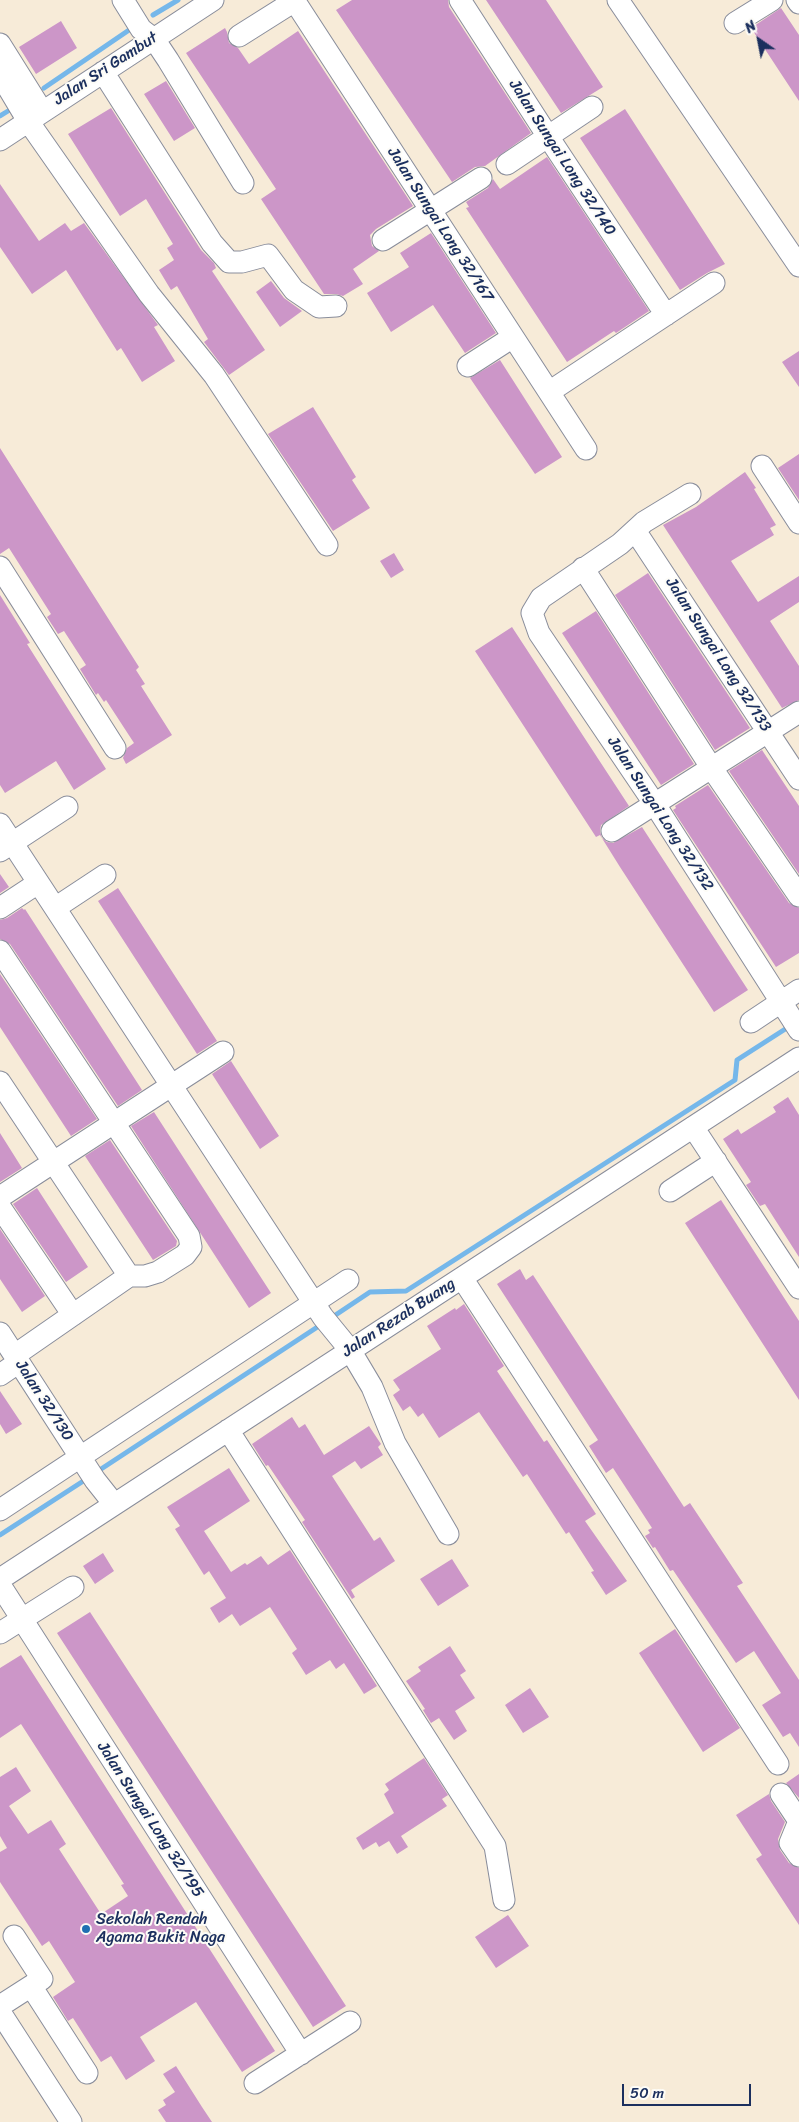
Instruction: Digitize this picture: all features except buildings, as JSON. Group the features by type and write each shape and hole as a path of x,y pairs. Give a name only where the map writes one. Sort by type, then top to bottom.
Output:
{"street":[{"path":"123,0 141,29 154,39 243,183"},
{"name":"Jalan Sri Gambut","path":"0,140 213,0"},
{"path":"239,36 295,0"},
{"name":"Jalan Sungai Long 32/167","path":"295,0 586,449"},
{"name":"Jalan Sungai Long 32/140","path":"460,0 546,135 666,314"},
{"path":"618,0 799,266"},
{"path":"735,23 772,0"},
{"path":"0,44 35,116 149,294 214,375 327,545"},
{"path":"103,72 212,243 229,262 242,262 268,256 294,290 319,307 336,306"},
{"path":"0,74 35,116"},
{"path":"507,164 546,135 592,107"},
{"path":"383,240 481,178"},
{"path":"549,392 714,283"},
{"path":"468,366 513,337"},
{"path":"762,466 799,523"},
{"path":"690,494 644,522 636,532 583,568 711,767 799,896"},
{"name":"Jalan Sungai Long 32/133","path":"636,532 799,779"},
{"path":"0,567 115,748"},
{"name":"Jalan Sungai Long 32/132","path":"583,568 541,598 532,614 539,633 654,803 790,1015"},
{"path":"612,831 799,712"},
{"path":"6,847 67,807"},
{"path":"0,824 6,847 38,882 324,1317 350,1350 372,1387 395,1443 448,1534"},
{"path":"55,908 105,876"},
{"path":"0,908 38,882"},
{"path":"0,950 189,1236 191,1247 185,1255 158,1272 145,1276 129,1276 73,1315 17,1359 0,1375"},
{"path":"751,1022 790,1015 799,990"},
{"path":"0,1197 223,1052"},
{"name":"Jalan Rezab Buang","path":"0,1578 799,1058"},
{"path":"0,1082 129,1276"},
{"path":"694,1127 799,1288"},
{"path":"670,1191 716,1161"},
{"path":"0,1207 73,1315"},
{"path":"462,1278 778,1764"},
{"path":"0,1510 88,1469 324,1317 348,1280"},
{"name":"Jalan 32/130","path":"0,1333 88,1469 114,1504"},
{"path":"228,1430 495,1846 504,1900"},
{"name":"Jalan Sungai Long 32/195","path":"0,1585 300,2054"},
{"path":"0,1634 73,1587"},
{"path":"781,1794 799,1821 790,1843 799,1856"},
{"path":"0,2006 42,1980 14,1936"},
{"path":"31,1986 87,2073"},
{"path":"0,2012 71,2122"},
{"path":"255,2083 350,2022"}],"waterway":[{"path":"153,15 178,0"},
{"path":"44,88 132,28"},
{"path":"0,116 8,111"},
{"path":"331,1318 370,1292 406,1291 735,1080 737,1060 790,1026"},
{"path":"95,1473 322,1324"},
{"path":"0,1535 88,1478"}],"place":[{"name":"Sekolah Rendah Agama Bukit Naga","path":"86,1929"}]}
